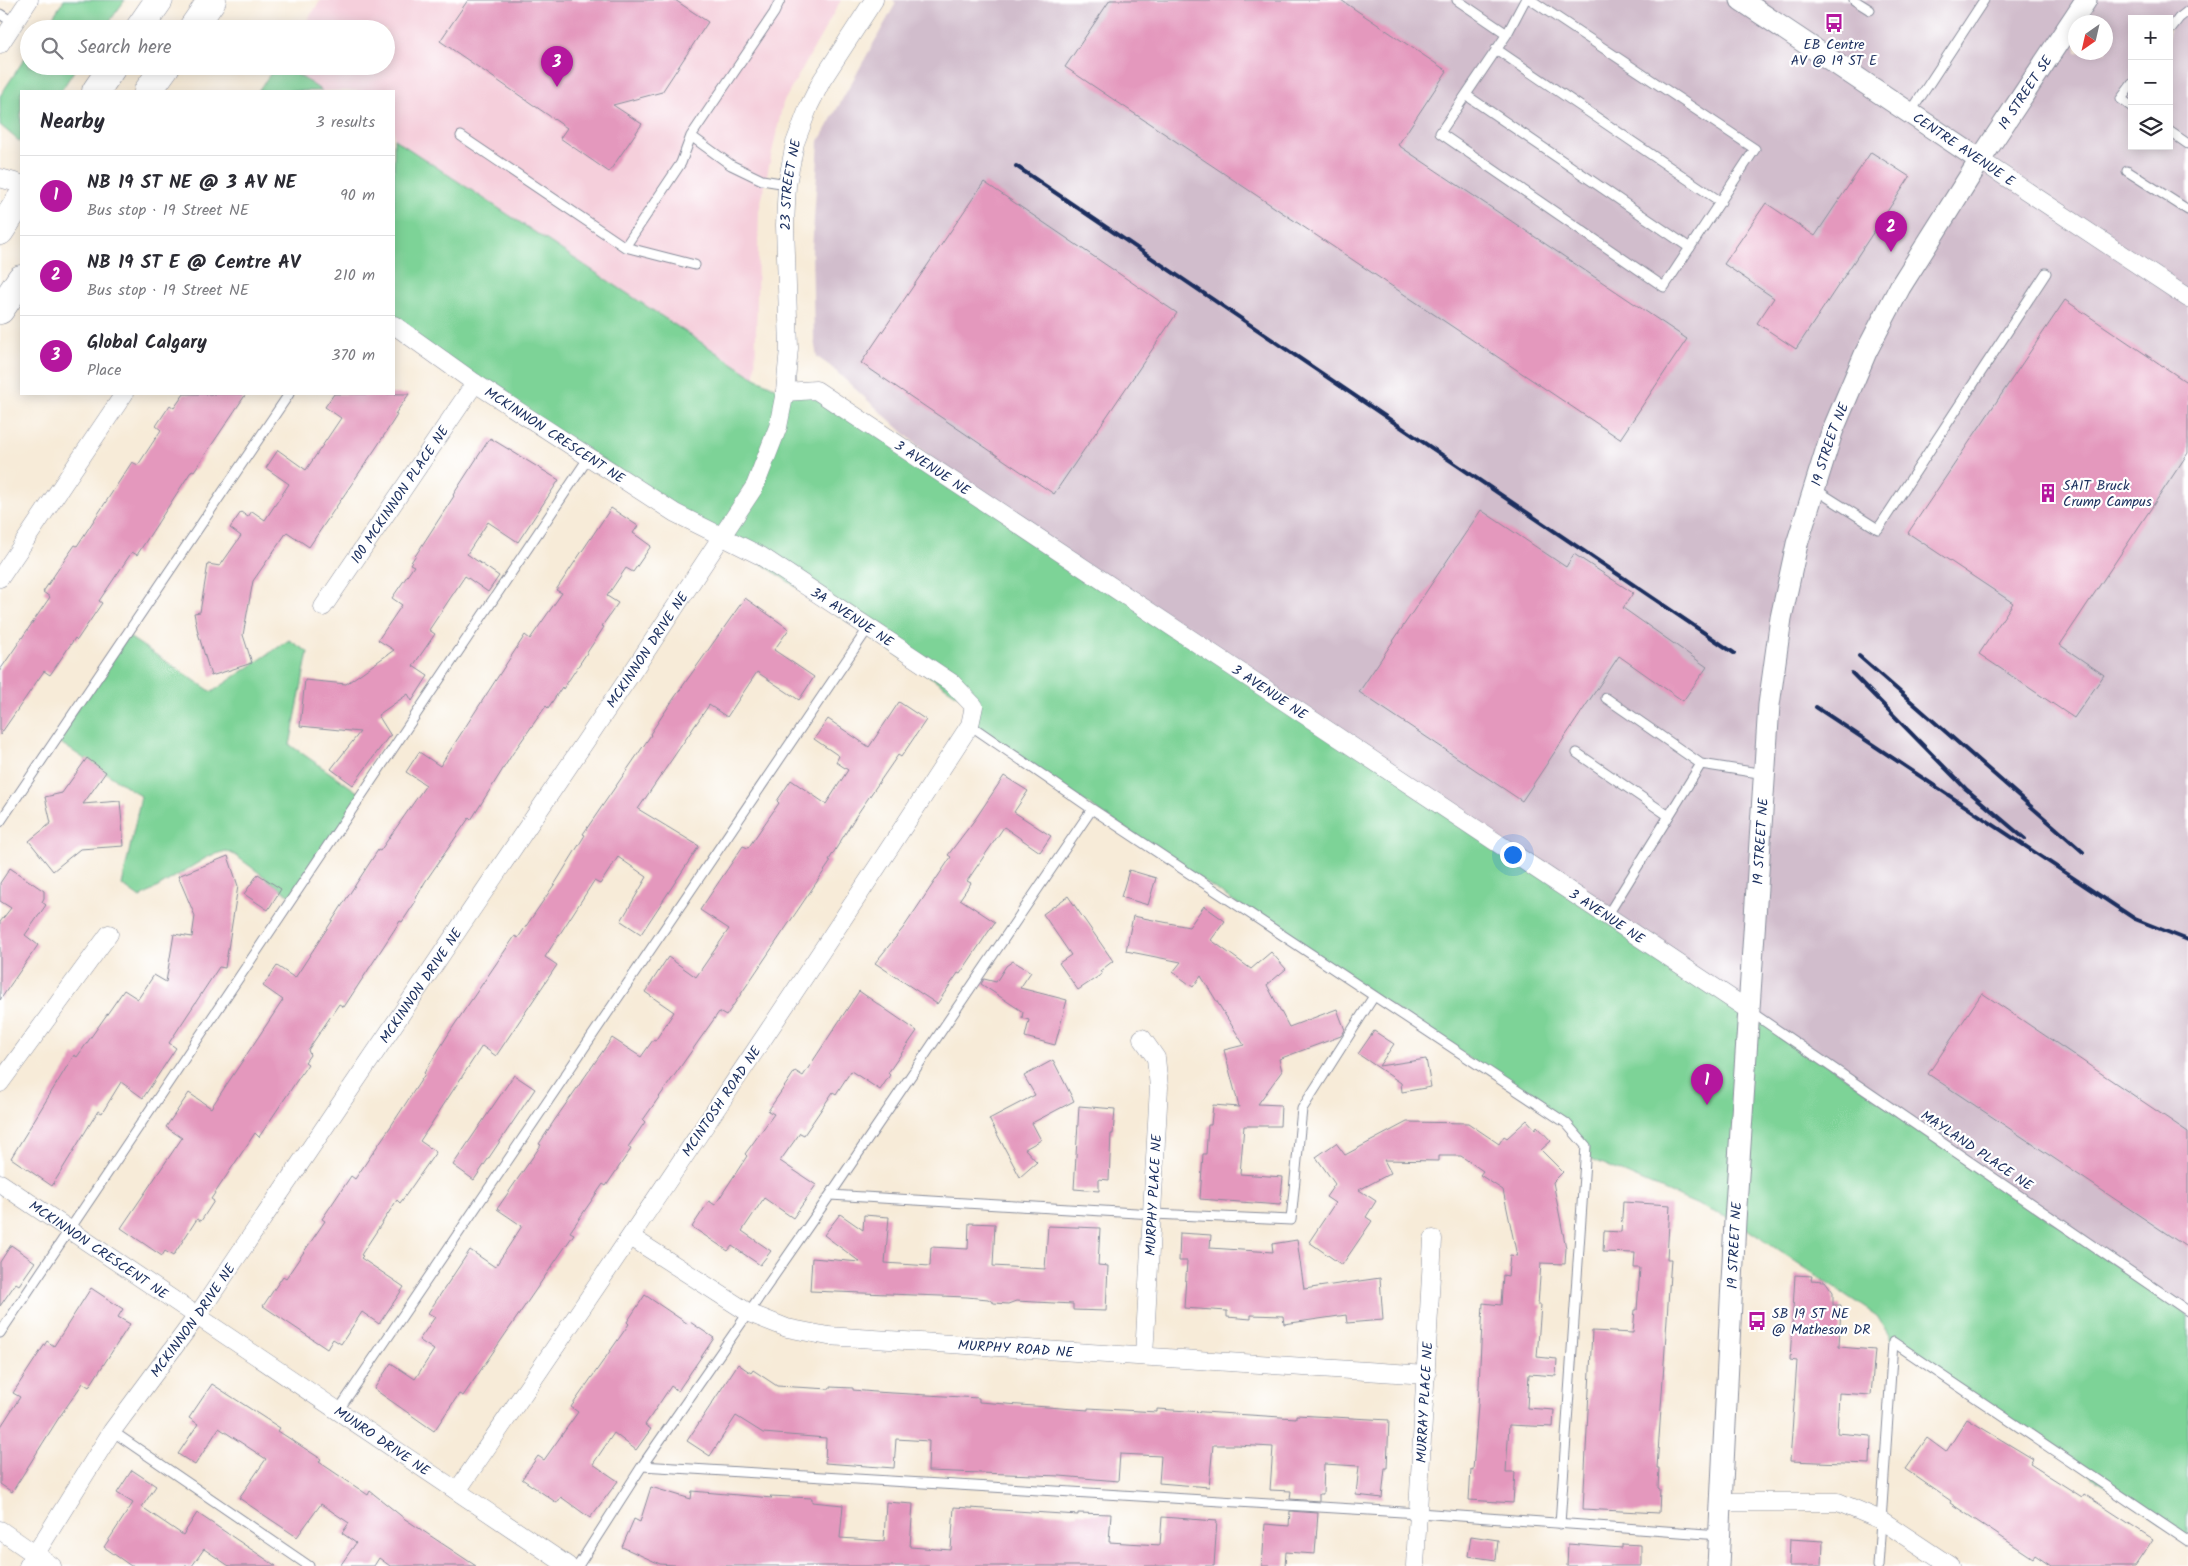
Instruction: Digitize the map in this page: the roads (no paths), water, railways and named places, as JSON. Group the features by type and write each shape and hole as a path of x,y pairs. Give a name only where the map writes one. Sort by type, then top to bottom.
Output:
{"main road":[{"path":"145,20 159,0"},
{"path":"198,20 212,0"},
{"path":"97,90 107,75"},
{"path":"149,90 160,75"},
{"path":"0,231 20,201"},
{"path":"0,310 20,280"}],"street":[{"path":"0,44 7,19 29,0"},
{"name":"23 STREET NE","path":"784,392 789,348 784,225 787,184 795,143 809,106 836,56 874,0"},
{"name":"CENTRE AVENUE E","path":"1741,0 2188,298"},
{"name":"19 STREET SE","path":"1980,160 2086,0"},
{"name":"19 STREET NE","path":"1718,1566 1735,1221 1769,705 1781,618 1797,544 1813,488 1832,432 1866,352 1900,288 1980,160"},
{"path":"0,178 20,184"},
{"name":"MCKINNON CRESCENT NE","path":"395,326 475,383 675,513 722,537"},
{"name":"100 MCKINNON PLACE NE","path":"323,607 475,383"},
{"name":"3 AVENUE NE","path":"784,392 816,390 1750,1011"},
{"name":"MCKINNON DRIVE NE","path":"32,1560 112,1431 197,1316 755,486 778,427 784,392"},
{"path":"0,578 123,395"},
{"name":"3A AVENUE NE","path":"722,537 761,556 869,627 952,684 974,706"},
{"name":"MCINTOSH ROAD NE","path":"457,1491 631,1237 970,725 974,706"},
{"path":"0,1083 109,934"},
{"name":"MURPHY PLACE NE","path":"1142,1038 1156,1058 1159,1087 1144,1356"},
{"name":"MCKINNON CRESCENT NE","path":"0,1183 197,1316"},
{"name":"MURPHY ROAD NE","path":"631,1237 748,1313 787,1328 828,1336 1427,1375"},
{"name":"MURRAY PLACE NE","path":"1415,1566 1433,1239"},
{"name":"MUNRO DRIVE NE","path":"197,1316 568,1566"},
{"path":"1721,1502 1838,1502 1881,1520 1950,1566"},
{"path":"0,1530 32,1560 52,1566"}],"lane":[{"path":"624,247 681,163 691,136 774,14 780,0"},
{"path":"1457,0 1507,34"},
{"path":"1525,0 1507,34 1440,133 1664,287 1756,149 1532,0"},
{"path":"1854,0 1870,10"},
{"path":"1910,113 1984,0"},
{"path":"2173,26 2179,18 2188,11"},
{"path":"1496,49 1721,202"},
{"path":"2128,89 2121,99 2128,104"},
{"path":"1466,95 1690,248"},
{"path":"2173,135 2188,144"},
{"path":"461,136 624,247 694,265"},
{"path":"691,136 731,165 762,180 787,184"},
{"path":"2127,171 2188,210"},
{"path":"1813,488 1878,529 2046,273"},
{"path":"0,822 288,395"},
{"path":"0,1333 589,457"},
{"path":"338,1411 869,627"},
{"path":"1606,698 1701,764 1765,774"},
{"path":"970,725 1092,809 1566,1122 1586,1146 1560,1524"},
{"path":"1577,753 1669,816"},
{"path":"1607,916 1701,764"},
{"path":"578,1566 642,1466 830,1195 1092,809"},
{"path":"830,1195 1291,1220 1302,1109 1374,996"},
{"name":"MAYLAND PLACE NE","path":"1750,1011 2188,1311"},
{"path":"1878,1566 1893,1342 2188,1541"},
{"path":"112,1431 309,1566"},
{"path":"642,1466 1418,1513 1720,1535"}],"railway":[{"path":"1016,166 1734,653"},
{"path":"1859,656 2083,852"},
{"path":"1852,673 1966,789 2025,839"},
{"path":"1816,707 2135,919 2188,940"}],"place":[{"name":"EB Centre AV @ 19 ST E","path":"1834,23"},
{"name":"Global Calgary","path":"557,87"},
{"name":"NB 19 ST E @ Centre AV","path":"1891,252"},
{"name":"SAIT Bruck Crump Campus","path":"2048,493"},
{"name":"NB 19 ST NE @ 3 AV NE","path":"1707,1105"},
{"name":"SB 19 ST NE @ Matheson DR","path":"1757,1321"}]}
